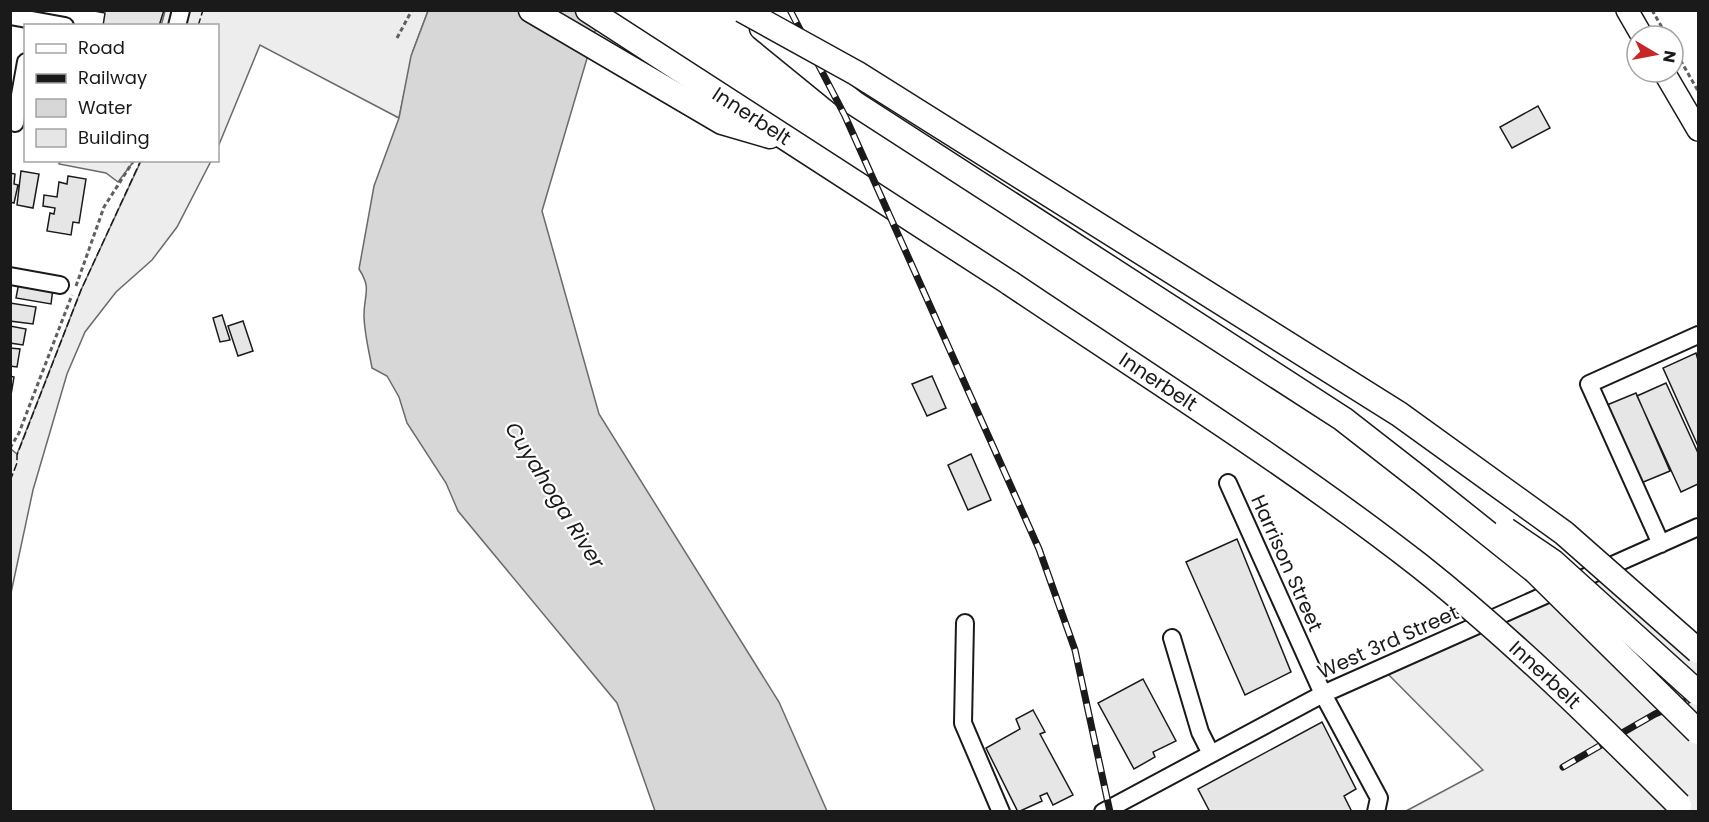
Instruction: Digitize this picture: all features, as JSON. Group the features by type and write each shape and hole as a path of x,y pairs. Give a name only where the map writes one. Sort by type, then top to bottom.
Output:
{"highway":[{"path":"531,10 722,122 795,144"},
{"name":"Innerbelt","path":"588,10 1010,283 1293,472 1419,566 1545,672 1683,809"},
{"path":"741,10 854,103 1333,413 1535,571 1698,732"},
{"path":"741,10 856,73 1399,414 1564,533 1698,651"},
{"path":"1420,479 1484,515 1553,562 1698,693"}],"main road":[{"path":"1627,10 1635,24"},
{"path":"1671,84 1698,130"}],"street":[{"path":"10,16 56,24"},
{"path":"17,123 24,76"},
{"path":"10,276 60,285"},
{"path":"1661,544 1589,384 1698,335"},
{"name":"Harrison Street","path":"1228,483 1323,694 1379,798 1376,812"},
{"name":"West 3rd Street","path":"1103,812 1323,694 1698,527"},
{"path":"965,623 963,723 1001,812"},
{"path":"1172,638 1200,732 1211,754"}],"path":[{"path":"397,38 412,10"},
{"path":"1652,10 1660,24"},
{"path":"1685,68 1698,91"},
{"path":"10,448 17,437 104,207 133,162"},
{"path":"10,436 17,437"}],"shaded area":[{"path":"165,11 428,11 413,51 399,118 260,45 219,145 219,24 162,24"},
{"path":"60,162 133,162 118,182 106,173 59,164"},
{"path":"141,162 210,162 177,227 152,260 116,292 85,332 67,374 33,490 11,593 11,449 17,454 81,290"},
{"path":"1604,569 1698,651 1698,811 1406,811 1483,770 1382,668"}],"water":[{"name":"Cuyahoga River","path":"428,11 601,11 542,211 599,414 779,702 827,811 655,811 617,703 458,511 446,483 407,423 399,397 387,376 372,368 364,321 366,287 359,269 374,186 399,118 411,56"}],"building":[{"path":"89,10 164,10 160,24 103,24 105,13"},
{"path":"1538,106 1550,128 1512,148 1500,127"},
{"path":"21,171 39,174 33,208 17,205"},
{"path":"10,173 15,174 14,184 18,185 14,203 10,202"},
{"path":"68,176 86,179 79,223 73,222 71,235 47,231 50,213 54,214 55,208 43,206 44,195 57,197 59,182 67,184"},
{"path":"19,282 53,288 51,304 16,298"},
{"path":"10,303 36,307 33,324 10,321"},
{"path":"222,315 230,340 220,342 213,318"},
{"path":"243,321 253,351 238,356 228,326"},
{"path":"10,326 26,329 23,345 10,343"},
{"path":"10,348 20,349 17,367 10,366"},
{"path":"1696,353 1698,360 1698,446 1663,368"},
{"path":"10,376 14,377 10,401"},
{"path":"932,376 946,408 927,416 912,384"},
{"path":"1666,383 1698,453 1698,484 1681,492 1637,396"},
{"path":"1636,393 1670,471 1641,483 1607,405"},
{"path":"971,454 991,500 968,510 948,465"},
{"path":"1237,539 1291,672 1245,695 1186,562"},
{"path":"1143,679 1176,741 1153,752 1155,757 1134,769 1098,703"},
{"path":"1033,710 1045,732 1040,734 1073,795 1053,805 1047,793 1040,796 1042,801 1018,812 986,748 1020,729 1016,719"},
{"path":"1322,722 1356,789 1344,796 1352,812 1210,812 1198,789"}],"railway":[{"path":"790,10 845,116 1039,549 1075,650 1110,812"},
{"path":"1563,767 1655,714 1698,696"}],"fence":[{"path":"199,24 203,10"},
{"path":"10,481 17,463 17,455 81,290 140,162"}]}
